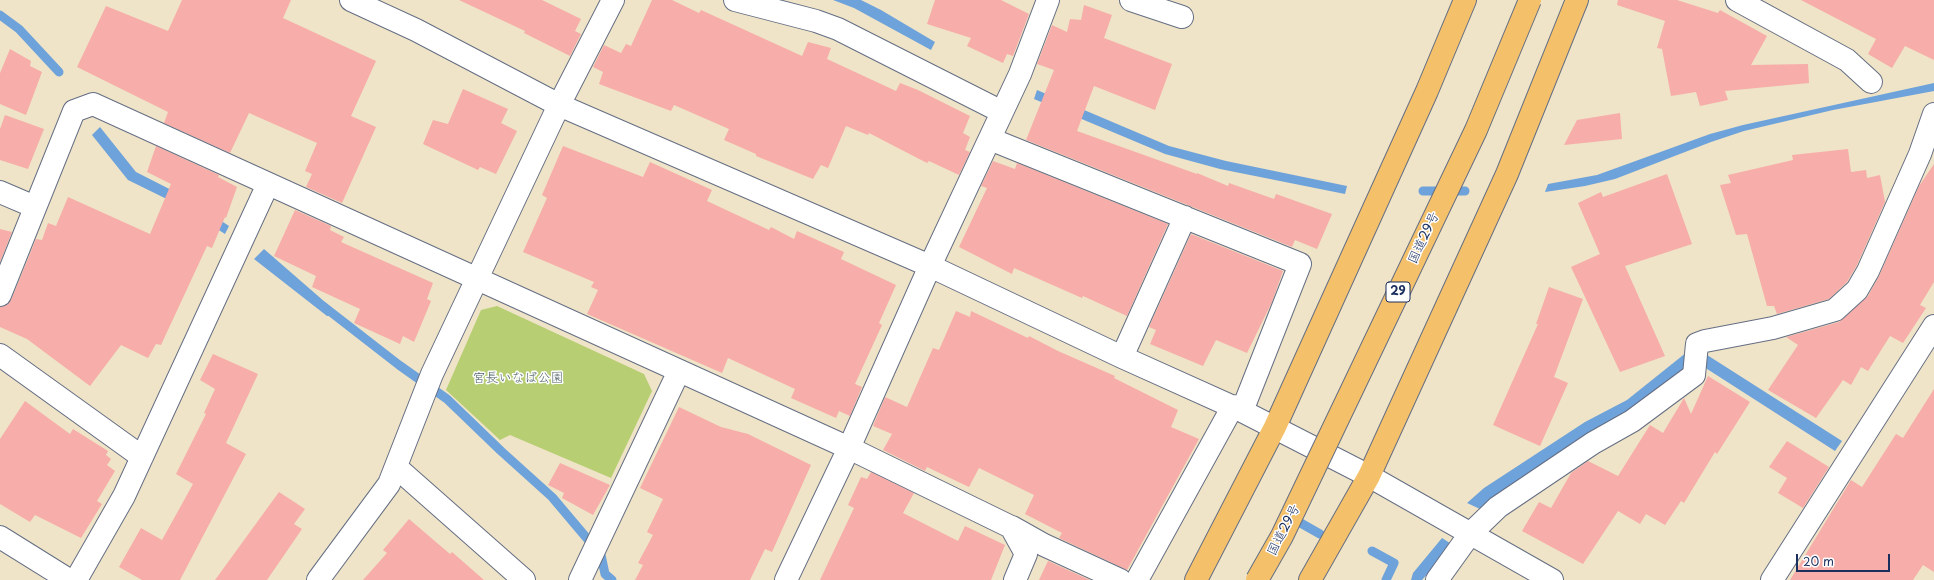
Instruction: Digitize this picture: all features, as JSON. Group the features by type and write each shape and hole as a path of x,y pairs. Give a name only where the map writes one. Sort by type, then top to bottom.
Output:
{"highway":[{"path":"1196,580 1275,427 1427,91 1465,0"},
{"name":"国道29号","path":"1257,580 1282,536 1476,130 1530,0"},
{"path":"1310,580 1369,476 1507,174 1577,0"}],"street":[{"path":"351,0 416,30 559,105 930,266 1122,357 1238,409 1369,476 1552,580"},
{"path":"318,580 389,484 432,374 559,105 613,0"},
{"path":"735,0 816,21 838,29 1002,112"},
{"path":"786,580 849,448 930,266 1020,74 1048,0"},
{"path":"1131,0 1182,17"},
{"path":"1737,0 1847,60 1871,82"},
{"path":"0,295 34,207 74,111 93,104 849,448 1011,527 1044,545 1120,580"},
{"path":"1437,580 1470,534 1498,507 1532,482 1593,443 1632,421 1694,375 1697,344 1704,341 1773,328 1836,310 1857,290 1868,272 1920,154 1934,114"},
{"path":"990,139 1300,264 1238,409 1136,580"},
{"path":"76,580 124,496 268,184"},
{"path":"0,192 34,207"},
{"path":"1122,357 1185,217"},
{"path":"1772,580 1934,326"},
{"path":"0,355 142,457"},
{"path":"580,580 679,371"},
{"path":"396,467 524,580"},
{"path":"1011,527 1026,554 1015,580"},
{"path":"0,537 70,580"}],"green space":[{"name":"宮長いなば公園","path":"497,306 644,374 652,391 611,478 510,435 500,440 446,390 481,310"}],"water":[{"path":"833,0 861,0 935,42 931,50 854,8"},
{"path":"1934,83 1934,91 1833,110 1744,131 1615,179 1585,186 1545,192 1548,184 1597,175 1710,134 1743,125"},
{"path":"1037,90 1169,146 1226,161 1347,186 1345,194 1220,169 1165,154 1034,99"},
{"path":"100,127 136,172 187,198 229,226 225,234 183,207 128,180 92,135"},
{"path":"264,249 333,309 331,316 327,316 254,259"},
{"path":"1687,352 1704,353 1842,441 1835,451 1704,367 1480,509 1467,503 1484,488 1585,422 1627,400"},
{"path":"1442,538 1453,545 1422,580 1411,580 1413,573"}],"building":[{"path":"182,0 291,0 283,18 376,61 351,116 376,127 342,203 306,187 312,174 305,171 317,143 249,113 230,153 164,123 168,112 77,67 106,6 168,31"},
{"path":"459,0 542,0 581,19 575,31 581,34 570,56 524,33 525,31"},
{"path":"652,0 672,0 699,13 701,10 802,56 808,42 831,48 827,59 896,91 900,83 918,90 970,116 963,133 970,137 965,150 970,152 959,175 929,161 927,163 869,133 868,135 846,126 828,168 821,165 813,179 756,156 756,154 724,140 729,129 674,105 671,111 599,84 603,72 593,67 604,45 621,53 626,44 631,46"},
{"path":"935,0 1001,0 1029,14 1013,56 1007,54 1003,63 967,46 971,38 927,24"},
{"path":"1618,0 1677,0 1718,13 1720,10 1767,36 1751,65 1808,64 1809,83 1725,91 1728,100 1700,106 1696,92 1671,96 1662,49 1657,48 1665,21 1617,5"},
{"path":"1801,0 1934,0 1934,60 1905,46 1892,68 1868,54 1876,39"},
{"path":"1084,5 1112,15 1104,38 1172,64 1155,110 1094,86 1077,131 1197,173 1228,186 1229,183 1274,199 1276,194 1332,214 1317,249 1295,240 1292,247 1026,140 1054,70 1037,64 1052,25 1067,32 1070,19 1081,20"},
{"path":"10,49 31,61 30,66 42,72 26,115 0,104 0,73"},
{"path":"463,89 508,109 501,123 517,131 496,174 480,167 478,170 423,144 433,120 448,124"},
{"path":"1620,113 1622,139 1564,145 1577,120"},
{"path":"5,115 44,129 28,169 0,160 0,129"},
{"path":"156,146 219,175 218,177 237,187 226,218 225,217 212,248 207,246 161,345 156,344 148,358 121,345 90,386 27,339 0,327 0,307 7,305 11,300 36,239 42,240 48,223 56,226 68,197 150,234 171,184 147,172"},
{"path":"563,146 643,177 650,162 712,190 707,201 769,230 771,227 794,239 797,231 844,252 841,259 896,285 879,323 882,325 855,384 862,387 850,416 839,411 836,418 791,398 795,389 728,358 722,373 587,314 598,290 591,287 594,282 523,252 547,198 542,195"},
{"path":"1848,149 1851,172 1866,170 1867,178 1880,175 1885,202 1857,265 1847,282 1829,299 1777,314 1774,306 1767,306 1747,234 1736,235 1720,185 1731,183 1728,175 1793,160 1792,155"},
{"path":"993,161 1015,169 1017,163 1168,224 1127,316 1083,296 1082,298 1014,268 1012,274 959,247 987,188 981,186"},
{"path":"1934,164 1934,282 1920,305 1926,308 1903,343 1890,336 1868,371 1861,367 1851,385 1843,380 1816,418 1768,390 1798,345 1786,337 1839,322 1868,296 1879,276 1919,186"},
{"path":"1667,174 1692,244 1625,266 1665,356 1620,372 1571,267 1600,254 1578,203 1601,192 1603,197"},
{"path":"295,210 331,226 330,230 344,237 341,242 433,283 427,299 431,301 414,342 403,336 400,344 354,323 360,309 312,287 316,276 274,256"},
{"path":"0,229 12,232 0,262"},
{"path":"1191,234 1283,271 1272,302 1247,353 1216,340 1203,366 1150,344 1156,330 1149,327"},
{"path":"1549,287 1583,299 1554,377 1568,383 1540,446 1493,425 1538,324 1536,324"},
{"path":"956,311 970,317 971,311 1115,376 1114,378 1178,410 1171,427 1199,439 1127,570 1059,538 1062,533 1025,514 1034,495 979,468 969,487 927,467 925,471 883,450 892,434 873,426 885,397 907,407 933,348 939,350"},
{"path":"213,354 258,374 226,443 246,454 180,580 142,580 119,567 141,528 162,540 193,484 176,474 206,414 204,413 215,389 200,380"},
{"path":"1708,376 1750,402 1717,454 1715,452 1684,503 1681,501 1665,525 1646,514 1640,524 1618,511 1583,564 1522,531 1539,502 1551,508 1571,473 1588,461 1618,476 1650,425 1663,433 1684,398 1691,414"},
{"path":"1934,389 1934,572 1923,565 1913,580 1790,580 1851,480 1862,487 1896,434 1903,438"},
{"path":"25,401 70,434 73,429 108,451 106,455 111,459 107,465 115,471 97,501 102,504 81,538 35,515 30,522 0,504 0,439"},
{"path":"679,407 721,427 748,434 811,465 772,552 765,549 750,580 635,580 643,565 638,563 653,535 647,532 663,499 640,488"},
{"path":"1787,441 1829,467 1803,508 1778,493 1787,478 1769,467"},
{"path":"560,463 610,485 593,515 562,498 564,493 548,485"},
{"path":"871,472 914,493 903,513 958,541 965,526 1005,545 991,580 820,580 854,508 848,505 861,477 867,479"},
{"path":"279,492 305,509 294,524 302,529 267,580 215,580"},
{"path":"409,519 450,554 452,552 484,580 363,580 387,553 383,550"},
{"path":"1048,561 1090,580 1039,580"}],"waterway":[{"path":"0,15 19,29 59,72"},
{"path":"1423,191 1465,191"},
{"path":"323,306 399,365 447,399 552,497 601,555 605,574 612,580"},
{"path":"1290,517 1320,534"},
{"path":"1372,551 1394,563 1386,580"}]}
